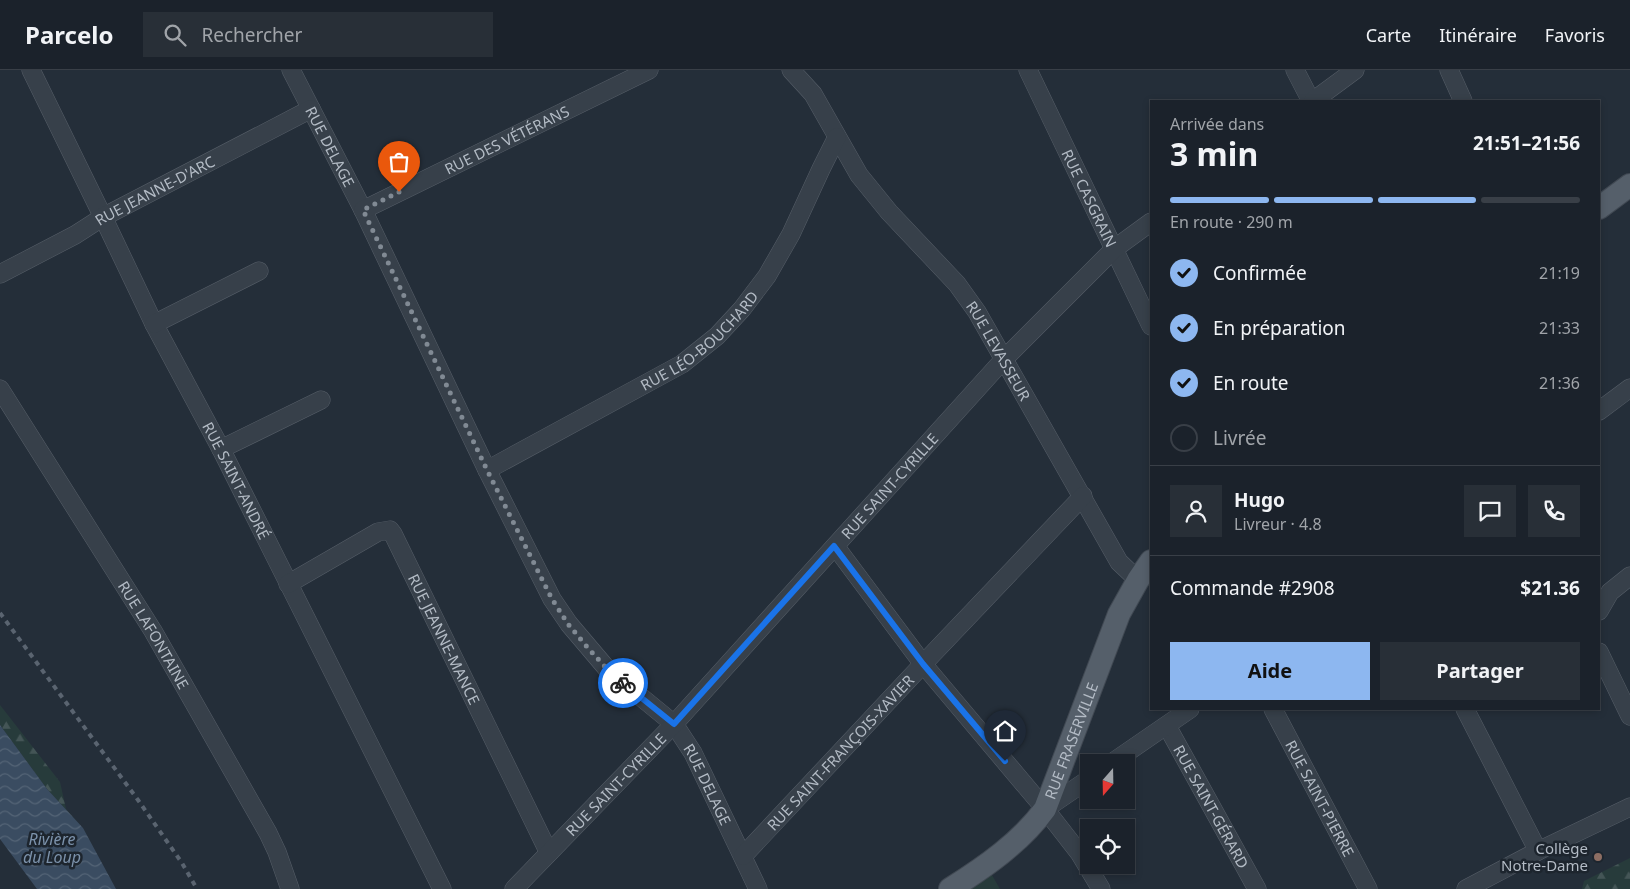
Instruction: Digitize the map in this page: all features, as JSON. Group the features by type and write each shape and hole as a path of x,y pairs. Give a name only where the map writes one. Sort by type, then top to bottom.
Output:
{"main road":[{"path":"1600,207 1630,185"},
{"name":"RUE FRASERVILLE","path":"950,889 990,862 1025,833 1045,809 1119,614 1150,562"}],"street":[{"name":"RUE SAINT-ANDRÉ","path":"30,70 104,217 154,324 221,449 442,889"},
{"name":"RUE DELAGE","path":"291,70 363,210 487,470 552,599 568,624 608,670 674,724 693,753 758,889"},
{"name":"RUE DES VÉTÉRANS","path":"363,210 649,70"},
{"path":"791,70 813,94 837,137"},
{"name":"RUE CASGRAIN","path":"1028,70 1150,324"},
{"path":"1295,70 1311,100"},
{"path":"1313,100 1354,70"},
{"path":"1448,70 1463,100"},
{"name":"RUE JEANNE-D'ARC","path":"0,274 310,109"},
{"name":"RUE LEVASSEUR","path":"837,137 859,175 889,212 957,284 977,312 1119,562 1138,580"},
{"name":"RUE LÉO-BOUCHARD","path":"487,470 682,364 717,336 742,309 767,276 791,234 820,168 837,137"},
{"name":"RUE SAINT-CYRILLE","path":"514,889 674,724 1004,359 1114,249 1150,223"},
{"path":"154,324 259,271"},
{"path":"1600,410 1630,388"},
{"name":"RUE LAFONTAINE","path":"0,389 152,631 268,833 290,888"},
{"path":"221,449 321,400"},
{"name":"RUE SAINT-FRANÇOIS-XAVIER","path":"743,856 1082,496"},
{"name":"RUE JEANNE-MANCE","path":"288,584 378,532 390,530 394,534 549,853"},
{"path":"834,546 923,664 1045,809 1080,854 1101,889"},
{"path":"1600,609 1610,592 1630,576"},
{"path":"1600,654 1630,716"},
{"path":"1125,754 1189,710"},
{"name":"RUE SAINT-PIERRE","path":"1274,710 1368,889"},
{"path":"1466,710 1538,851"},
{"name":"RUE SAINT-GÉRARD","path":"1167,726 1257,889"},
{"path":"1045,809 1080,785"},
{"path":"1466,889 1538,851 1630,807"}],"green space":[{"path":"0,705 60,782 66,809 83,828 47,789 0,725"},
{"path":"1630,858 1630,889 1582,889 1584,881"},
{"path":"992,875 1000,889 970,889"}],"water":[{"name":"Rivière du Loup","path":"0,725 47,789 83,828 116,889 37,889 0,839"}],"railway":[{"path":"0,613 138,800 182,863 197,889"}],"way so far":[{"path":"399,192 363,210 487,470 552,599 568,624 588,648 623,683"}],"place":[{"name":"Collège Notre-Dame","path":"1598,857"}],"route":[{"path":"623,683 674,724 834,546 923,664 1005,761"}]}
